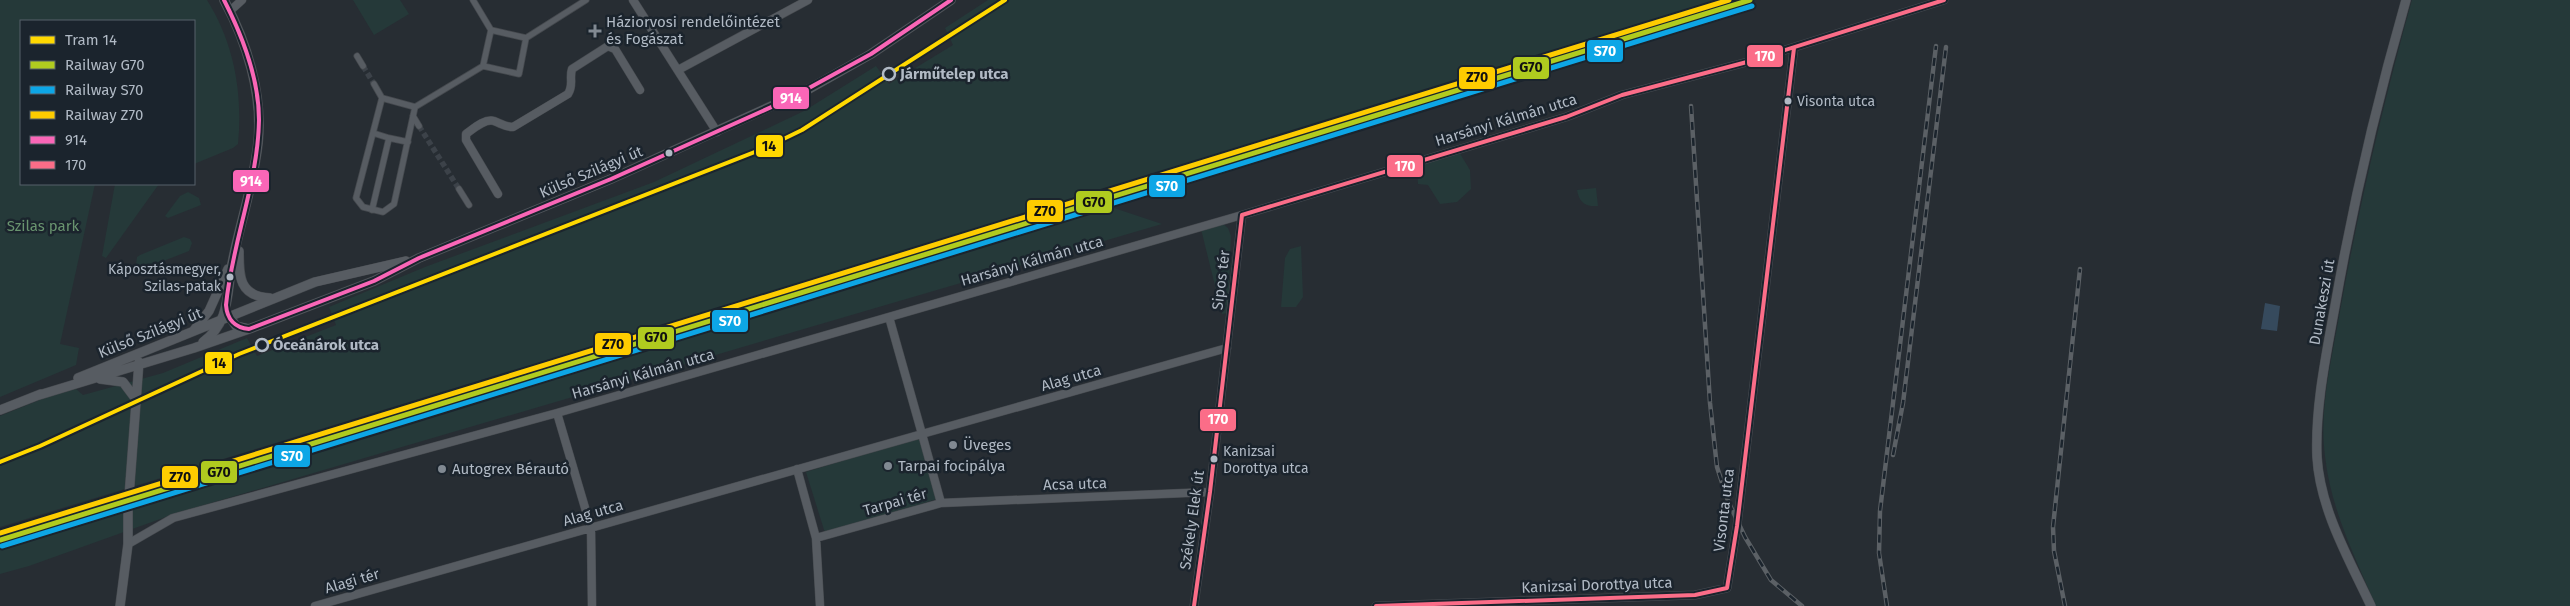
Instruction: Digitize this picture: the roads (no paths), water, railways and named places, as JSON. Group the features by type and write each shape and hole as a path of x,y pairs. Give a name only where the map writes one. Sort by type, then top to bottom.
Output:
{"street":[{"path":"194,348 212,336 226,314 233,260 258,143 259,118 255,84 239,32 224,0"},
{"path":"230,11 242,0"},
{"path":"472,0 491,30 526,38 586,0"},
{"path":"633,0 717,132"},
{"path":"678,70 808,0"},
{"name":"Külső Szilágyi út","path":"36,396 153,361 249,329 374,281 419,258 611,179 809,89 871,54 951,0"},
{"name":"Harsányi Kálmán utca","path":"128,544 174,518 557,413 1242,215 1566,117 1622,95 1794,48 1944,0"},
{"name":"Dunakeszi út","path":"2371,606 2325,501 2317,458 2318,416 2323,375 2351,218 2369,137 2406,0"},
{"path":"483,66 491,30"},
{"path":"382,98 415,107 483,66 519,74 526,38"},
{"path":"498,194 466,140 466,134 487,120 494,120 505,127 513,127 568,94 572,89 570,75 572,69 608,46 615,49 640,90"},
{"name":"Visonta utca","path":"1728,588 1794,48"},
{"path":"357,56 363,66"},
{"path":"374,84 382,98 356,198 363,207 383,212 394,204 415,107"},
{"path":"413,116 419,126"},
{"path":"373,133 408,142"},
{"path":"372,210 389,138"},
{"path":"459,189 469,205"},
{"name":"Sipos tér","path":"1227,348 1242,215"},
{"path":"239,237 242,284 254,296 273,298"},
{"name":"Külső Szilágyi út","path":"0,410 193,331 226,314 335,276 419,258"},
{"path":"193,331 209,311 233,260"},
{"path":"226,314 236,326 249,329"},
{"name":"Tarpai tér","path":"816,538 941,503 889,317"},
{"path":"120,606 128,544 128,510 137,366 140,360 155,346"},
{"name":"Alag utca","path":"922,434 1227,348"},
{"name":"Székely Elek út","path":"1194,606 1227,348"},
{"path":"136,396 140,377 153,361"},
{"path":"87,380 110,379 123,382 136,396"},
{"path":"557,413 591,528 592,606"},
{"path":"820,606 816,538 797,469 922,434"},
{"name":"Alag utca","path":"397,583 797,469"},
{"name":"Acsa utca","path":"941,503 1210,492"},
{"name":"Alagi tér","path":"315,606 397,583"},
{"name":"Kanizsai Dorottya utca","path":"1376,606 1695,595 1728,588"}],"water":[{"path":"2265,303 2280,306 2277,331 2261,329"}],"tunnel":[{"path":"363,66 374,84"},
{"path":"419,126 459,189"}],"railway":[{"path":"1887,606 1879,553 1880,511 1936,46"},
{"path":"1893,455 1903,403 1946,47"},
{"path":"1691,106 1710,403 1717,467 1728,501 1745,537 1771,580 1802,606"},
{"path":"2065,606 2054,551 2053,527 2080,269"}],"tram line":[{"name":"14","path":"0,462 40,446 239,354 765,148 802,130 1005,0"}],"rail line":[{"name":"Z70","path":"0,533 1729,0"},
{"name":"G70","path":"0,540 1750,0"},
{"name":"S70","path":"2,546 1752,6"}],"place":[{"name":"Háziorvosi rendelőintézet és Fogászat","path":"595,31"},
{"name":"Járműtelep utca","path":"889,74"},
{"name":"Visonta utca","path":"1788,101"},
{"name":"Káposztásmegyer, Szilas-patak","path":"230,277"},
{"name":"Óceánárok utca","path":"262,345"},
{"name":"Üveges","path":"953,445"},
{"name":"Kanizsai Dorottya utca","path":"1214,459"},
{"name":"Tarpai focipálya","path":"888,466"},
{"name":"Autogrex Bérautó","path":"442,469"}],"park label":[{"name":"Szilas park","path":"43,226"}]}
